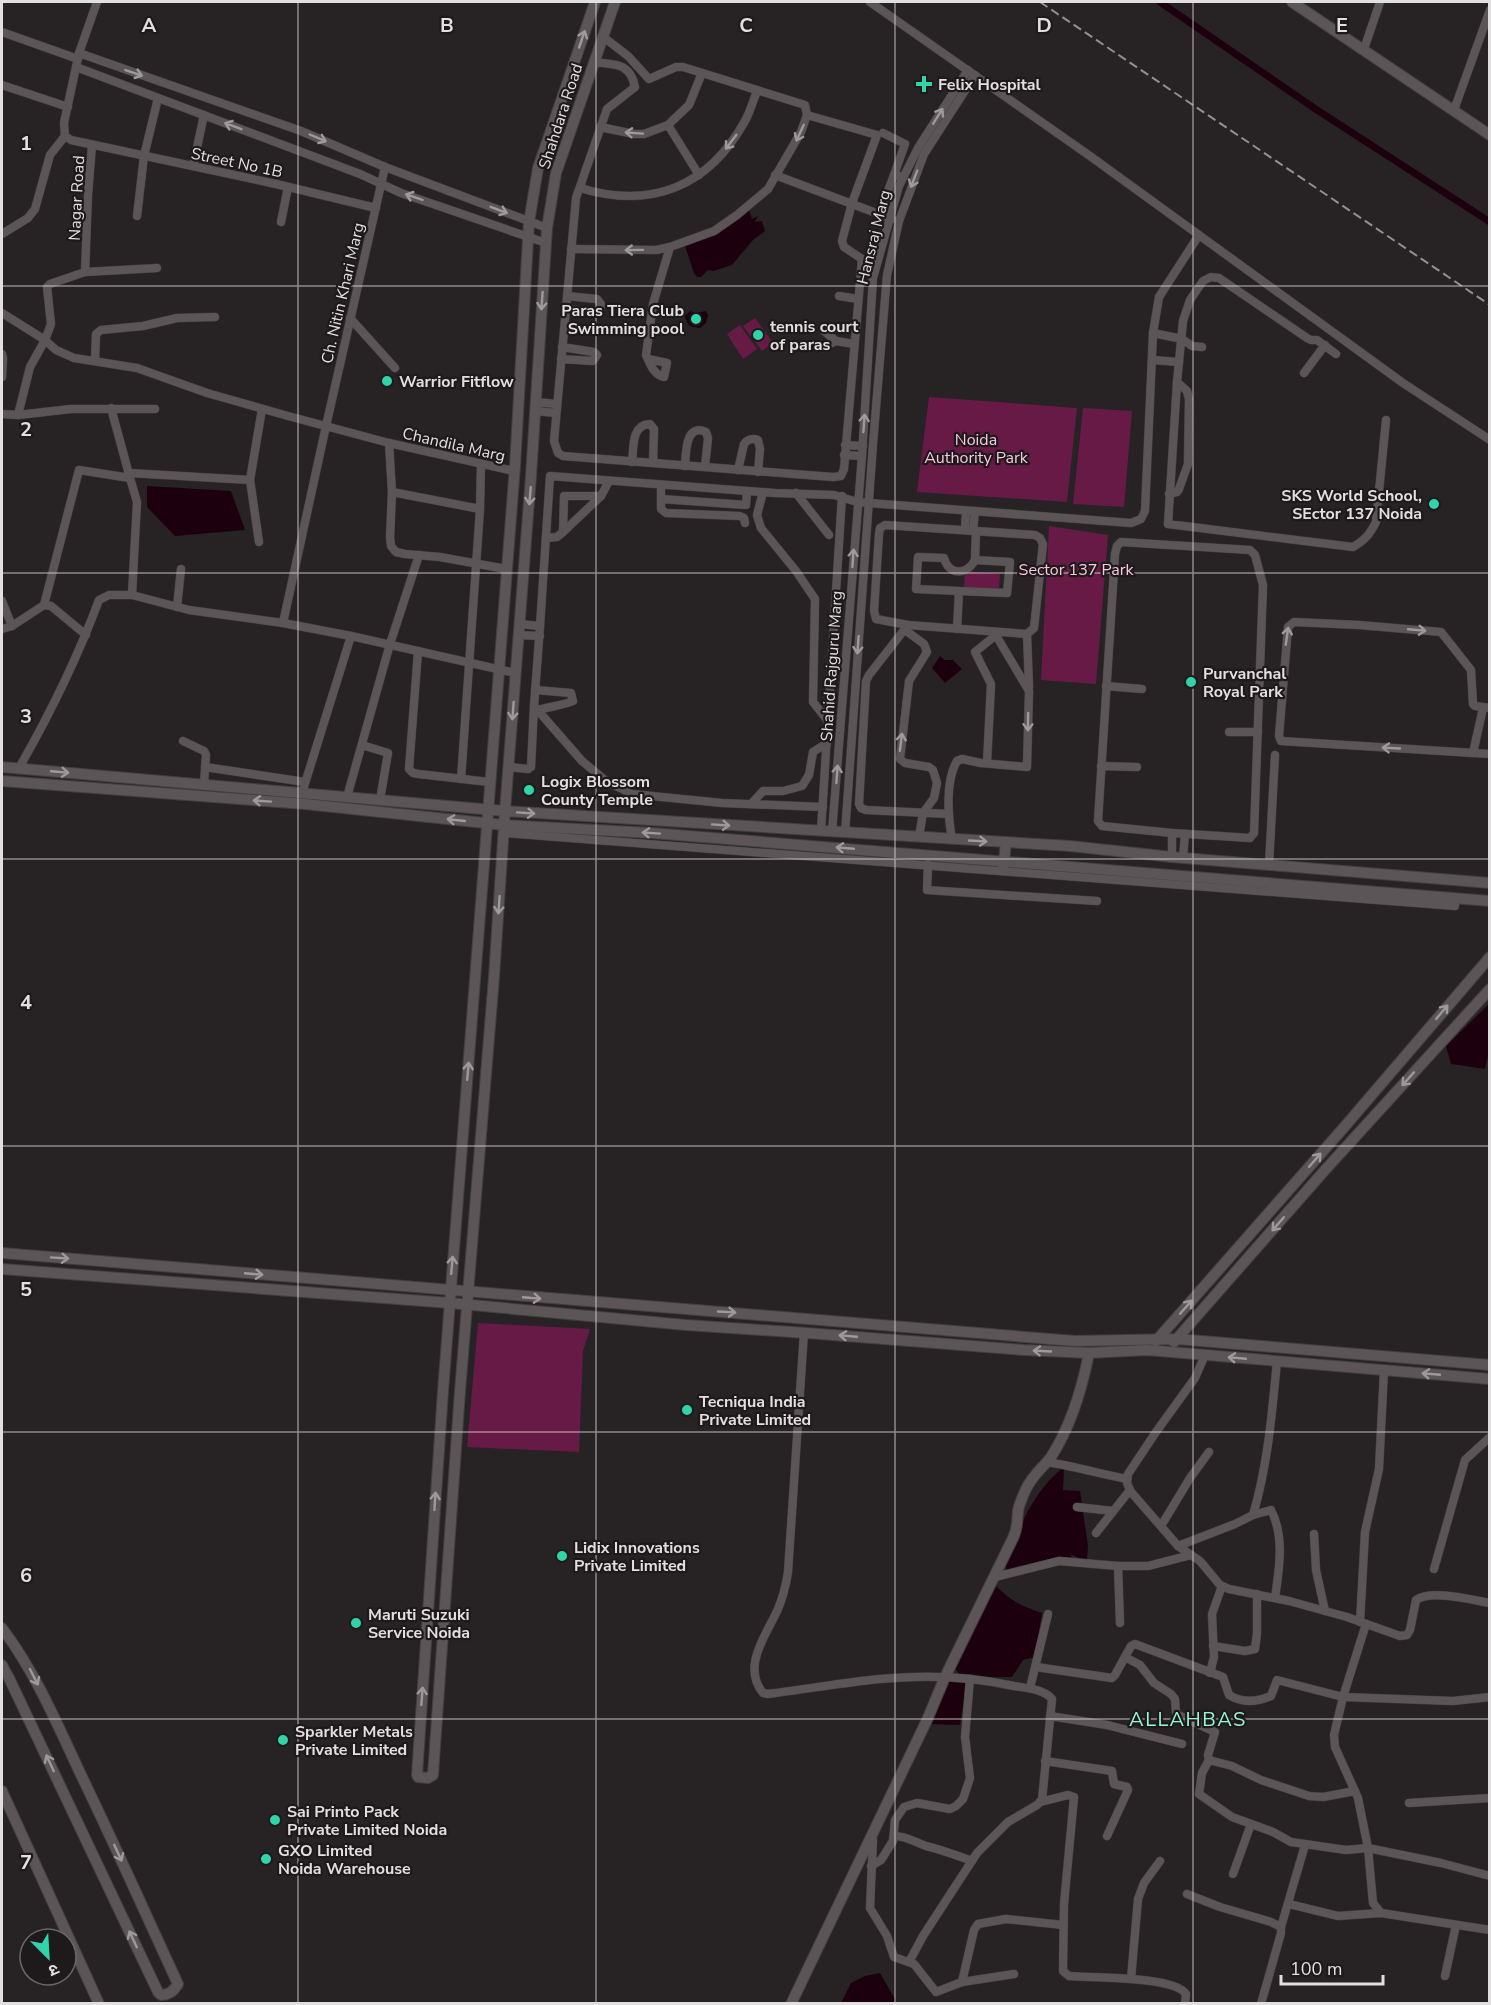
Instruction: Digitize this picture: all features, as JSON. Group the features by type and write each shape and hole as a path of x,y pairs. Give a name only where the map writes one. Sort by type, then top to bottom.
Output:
{"street":[{"path":"65,136 64,130 78,60 97,2"},
{"name":"Shahdara Road","path":"595,2 538,168 529,222 514,471 424,1651 417,1775 428,1778 433,1775 531,476 547,228 556,173 615,2"},
{"path":"870,2 1403,383 1490,440"},
{"path":"1292,2 1490,135"},
{"path":"1364,49 1380,2"},
{"path":"1454,110 1490,10"},
{"path":"2,32 78,60 301,131 385,167 547,228"},
{"path":"602,36 628,56 649,79"},
{"path":"78,60 158,98 382,183 401,193 546,243"},
{"path":"593,62 625,67 635,87"},
{"path":"571,249 627,250 670,247 714,231 764,193 798,138 807,115 805,105 679,66 635,87 609,106 600,127 575,207 571,249 566,309 556,413 554,441 558,453 563,456 838,477 843,473 862,258 846,249 842,241 852,203 877,135 807,115"},
{"name":"Hansraj Marg","path":"857,502 863,446 873,278 903,178 918,148 968,70"},
{"path":"600,127 634,134 654,132 668,125 689,105 702,73"},
{"name":"Hansraj Marg","path":"869,503 887,275 898,221 924,154 975,75"},
{"path":"2,86 68,107"},
{"path":"580,188 610,194 642,196 681,186 717,160 745,121 757,91"},
{"path":"137,216 144,156 158,98"},
{"path":"193,166 204,115"},
{"path":"668,125 699,175"},
{"path":"879,214 905,144 883,134"},
{"name":"Nagar Road","path":"2,234 28,218 34,208 50,155 65,136 71,140 92,145 86,272"},
{"name":"Street No 1B","path":"92,145 376,208"},
{"name":"Ch. Nitin Khari Marg","path":"283,623 385,167"},
{"path":"776,175 898,221"},
{"path":"894,175 903,178"},
{"path":"281,222 288,187"},
{"path":"508,767 529,768 536,708 535,690 550,476 842,496 857,502 1131,523 1141,519 1144,512 1153,333 1159,297 1199,235"},
{"path":"648,358 646,355 653,303 670,247"},
{"path":"18,415 30,367 51,324 47,287 86,272 157,268"},
{"path":"1336,354 1322,343 1307,338 1219,278 1211,276 1203,281 1188,305 1183,321 1167,522 1353,547 1364,541 1376,522 1386,420"},
{"path":"566,309 595,312 600,309 601,304 597,299 567,296"},
{"path":"839,296 858,299"},
{"name":"Chandila Marg","path":"2,313 45,340 56,350 74,358 148,371 207,393 262,409 389,443 514,471"},
{"path":"94,361 96,334 101,330 143,326 177,318 215,317"},
{"path":"350,318 395,368"},
{"path":"1304,373 1329,330"},
{"path":"824,331 836,341 854,344"},
{"path":"1153,333 1182,339 1192,346 1202,347"},
{"path":"822,348 836,341"},
{"path":"561,359 593,361 597,355 594,352 562,347"},
{"path":"2,354 2,377"},
{"path":"1152,360 1179,362"},
{"path":"1169,494 1179,489 1188,464 1189,399 1186,391 1177,382"},
{"path":"535,407 557,404"},
{"path":"535,407 556,413"},
{"path":"2,415 71,408 155,409"},
{"path":"111,408 137,502 132,596"},
{"path":"259,542 250,480 262,409"},
{"path":"632,462 637,429 642,424 650,424 654,429 653,463"},
{"path":"685,466 689,437 694,431 699,430 706,432 708,438 705,467"},
{"path":"738,470 744,444 754,438 760,445 758,472"},
{"path":"389,443 392,492 390,538 391,546 396,552 506,569"},
{"path":"844,445 863,446"},
{"path":"844,455 862,456"},
{"path":"461,779 480,509 481,464"},
{"path":"44,605 79,470 129,475 250,480"},
{"path":"546,538 557,537 563,532 601,496 609,481"},
{"path":"661,485 661,509 666,513 740,516 744,518 745,523"},
{"path":"661,499 746,505 747,491"},
{"path":"392,492 480,509"},
{"path":"763,492 757,515 760,528 796,571 815,599 813,702 828,721"},
{"path":"796,493 829,535"},
{"path":"563,532 564,496 601,496"},
{"path":"826,832 823,807 826,743 842,496"},
{"name":"Shahid Rajguru Marg","path":"826,832 857,502"},
{"name":"Shahid Rajguru Marg","path":"845,833 869,503"},
{"path":"970,511 975,560 968,569 957,572 946,565 944,558 918,557 916,589 1007,593 1010,562 975,560"},
{"path":"876,618 874,611 880,528 885,525 1035,535 1043,544 1034,628 1028,634 1027,767 962,759 957,761 952,769 949,814 952,839"},
{"path":"1121,542 1250,550 1256,555 1263,585 1254,833 1252,836 1247,838 1172,833 1100,824 1098,818 1106,686 1114,554 1118,544 1121,542"},
{"path":"347,797 390,644 419,555"},
{"path":"177,607 181,569"},
{"path":"957,629 959,591"},
{"path":"20,768 51,712 86,635 99,600 109,595 132,596 228,617 283,623 351,636 515,673"},
{"path":"2,601 12,626"},
{"path":"2,629 12,626 44,605 51,606 86,635"},
{"path":"861,616 907,627 1028,634"},
{"path":"1473,753 1486,708 1473,704 1472,675 1469,666 1441,632 1359,625 1290,623 1287,630 1279,736 1281,741 1450,751 1473,753 1490,754"},
{"path":"519,629 540,626"},
{"path":"907,627 866,681 858,800 861,808 866,810 949,814"},
{"path":"907,627 924,644 927,652 909,681 900,755 902,762 929,767 933,770 937,788 934,798 923,813 919,837"},
{"path":"519,629 540,636"},
{"path":"995,633 1029,691"},
{"path":"987,763 991,684 975,652 995,633"},
{"path":"304,788 351,636"},
{"path":"418,651 409,769 412,773 489,782"},
{"path":"1106,686 1142,689"},
{"path":"535,690 571,693 573,696 570,703 536,708"},
{"path":"536,708 582,761 606,781 632,794 750,804 823,807"},
{"path":"1229,732 1258,732"},
{"path":"183,741 204,751 204,784"},
{"path":"750,804 763,791 783,791 802,786 809,775 813,752 826,743"},
{"path":"362,745 388,753 380,800"},
{"path":"1269,865 1275,755"},
{"path":"2,766 204,784 304,788"},
{"path":"1101,766 1137,767"},
{"path":"205,767 347,797 380,800 505,811 1070,846 1490,883"},
{"path":"2,781 305,804 486,823 504,829 928,864 1004,866"},
{"path":"504,829 652,833 1004,866 1490,901"},
{"path":"1172,833 1177,857"},
{"path":"1177,857 1185,834"},
{"path":"1004,866 1006,842"},
{"path":"928,864 927,890 1097,900"},
{"path":"1147,1350 1346,1125 1490,957"},
{"path":"1166,1352 1325,1170 1490,988"},
{"path":"2,1253 1075,1341 1177,1339 1490,1365"},
{"path":"2,1269 450,1303 597,1318 1024,1350 1089,1353 1147,1350 1490,1379"},
{"path":"804,1332 788,1572 779,1607 758,1648 755,1665 759,1689 768,1694 884,1678 945,1677 1030,1689 1051,1696 1043,1796 1040,1802"},
{"path":"790,2004 1017,1531 1019,1508 1026,1490 1060,1441 1074,1410 1089,1353"},
{"path":"1205,1355 1195,1378 1156,1432 1127,1479 1130,1490 1178,1546 1203,1564 1222,1586 1325,1611 1403,1636 1407,1635 1410,1630 1416,1600 1419,1597 1432,1595 1490,1603"},
{"path":"1253,1515 1271,1432 1277,1361"},
{"path":"1381,1914 1373,1903 1368,1848 1358,1798 1335,1748 1334,1735 1363,1623 1365,1532 1379,1469 1384,1370"},
{"path":"1434,1569 1465,1460 1490,1437"},
{"path":"1161,1526 1209,1452"},
{"path":"1047,1461 1090,1473 1127,1479"},
{"path":"1096,1533 1130,1490"},
{"path":"1077,1507 1113,1511"},
{"path":"1178,1546 1246,1520 1253,1515 1271,1510 1278,1536 1280,1561 1275,1598"},
{"path":"1314,1534 1316,1570 1325,1611"},
{"path":"995,1576 1059,1561 1118,1566 1155,1565 1191,1556"},
{"path":"1118,1566 1120,1623"},
{"path":"1210,1673 1214,1647 1212,1614 1222,1586"},
{"path":"1214,1647 1245,1651 1255,1649 1257,1594"},
{"path":"1030,1689 1048,1614"},
{"path":"2,1628 24,1658 51,1712 178,1984 166,1995 158,1992 2,1665"},
{"path":"1036,1668 1109,1679 1115,1675 1133,1644 1138,1644 1223,1677 1229,1695 1239,1700 1256,1701 1269,1697 1273,1694 1277,1680 1343,1697 1453,1701 1490,1697"},
{"path":"1125,1657 1140,1665 1154,1683 1172,1694 1178,1715 1214,1731 1208,1755 1209,1760 1202,1773 1199,1794 1228,1815 1273,1832 1285,1840 1305,1845 1346,1850 1368,1848 1490,1876"},
{"path":"871,1866 881,1860 893,1841 895,1820 904,1807 917,1803 950,1809 963,1799 970,1778 965,1737 970,1679"},
{"path":"1050,1716 1107,1725 1182,1744"},
{"path":"1209,1760 1232,1766 1261,1780 1309,1796 1323,1797 1355,1791"},
{"path":"1045,1761 1112,1771 1114,1784 1127,1787 1128,1790 1107,1836"},
{"path":"2,1791 99,2004"},
{"path":"909,1962 923,1936 972,1861 1008,1822 1040,1802 1068,1795 1074,1797 1068,1848 1064,1925 1062,1967 1065,1974 1080,1977 1131,1979 1180,1988 1186,1994 1185,2004"},
{"path":"1409,1803 1490,1798"},
{"path":"1233,1874 1251,1824"},
{"path":"874,1828 870,1908 887,1936 892,1954 916,1966 936,1992 962,1982 1014,1974"},
{"path":"894,1836 905,1836 926,1846 943,1849 972,1861"},
{"path":"1261,2004 1305,1845"},
{"path":"1131,1979 1138,1899 1144,1883 1160,1861"},
{"path":"1187,1894 1220,1907 1271,1922 1281,1928"},
{"path":"1289,1904 1338,1916 1381,1914 1490,1930"},
{"path":"962,1982 974,1930 978,1924 1006,1919 1064,1925"},
{"path":"1445,1976 1456,1925"}],"green space":[{"name":"tennis court of paras","path":"755,318 773,343 762,351 743,326"},
{"path":"740,325 757,349 743,359 727,334"},
{"name":"Noida Authority Park","path":"929,397 1077,408 1067,502 917,492"},
{"path":"1083,408 1132,411 1124,507 1073,504"},
{"name":"Sector 137 Park","path":"1049,526 1108,535 1096,684 1041,680"},
{"path":"965,571 1000,574 999,590 964,588"},
{"path":"478,1323 590,1329 583,1351 579,1452 467,1447"}],"shaded area":[{"path":"749,210 752,219 758,216 755,222 762,221 765,231 753,240 732,265 713,271 708,270 701,277 697,277 685,246 712,235"},
{"name":"Paras Tiera Club Swimming pool","path":"690,311 696,313 706,311 708,315 706,323 700,328 690,325 685,316"},
{"path":"147,486 231,491 245,530 175,536 147,507"},
{"path":"940,656 945,660 953,660 962,669 945,683 932,668"},
{"path":"1489,1004 1489,1052 1485,1069 1451,1064 1446,1046"},
{"path":"1064,1467 1063,1490 1080,1491 1088,1546 1087,1561 1072,1555 1067,1562 1007,1570 1004,1562 1028,1510 1043,1488"},
{"path":"995,1585 1017,1602 1042,1613 1035,1657 1023,1660 1012,1677 975,1677 959,1674 954,1666"},
{"path":"948,1680 967,1682 960,1725 929,1724"},
{"path":"880,1973 896,2001 841,2003 851,1983 865,1976"}],"waterway":[{"path":"1160,2 1317,110 1490,222"}],"railway":[{"path":"1040,2 1490,305"}],"place":[{"name":"Felix Hospital","path":"924,84"},
{"name":"Paras Tiera Club Swimming pool","path":"696,319"},
{"name":"tennis court of paras","path":"758,335"},
{"name":"Warrior Fitflow","path":"387,381"},
{"name":"SKS World School, SEctor 137 Noida","path":"1434,504"},
{"name":"Purvanchal Royal Park","path":"1191,682"},
{"name":"Logix Blossom County Temple","path":"529,790"},
{"name":"Tecniqua India Private Limited","path":"687,1410"},
{"name":"Lidix Innovations Private Limited","path":"562,1556"},
{"name":"Maruti Suzuki Service Noida","path":"356,1623"},
{"name":"Sparkler Metals Private Limited","path":"283,1740"},
{"name":"Sai Printo Pack Private Limited Noida","path":"275,1820"},
{"name":"GXO Limited Noida Warehouse","path":"266,1859"}],"district":[{"name":"ALLAHBAS","path":"1188,1719"}]}
